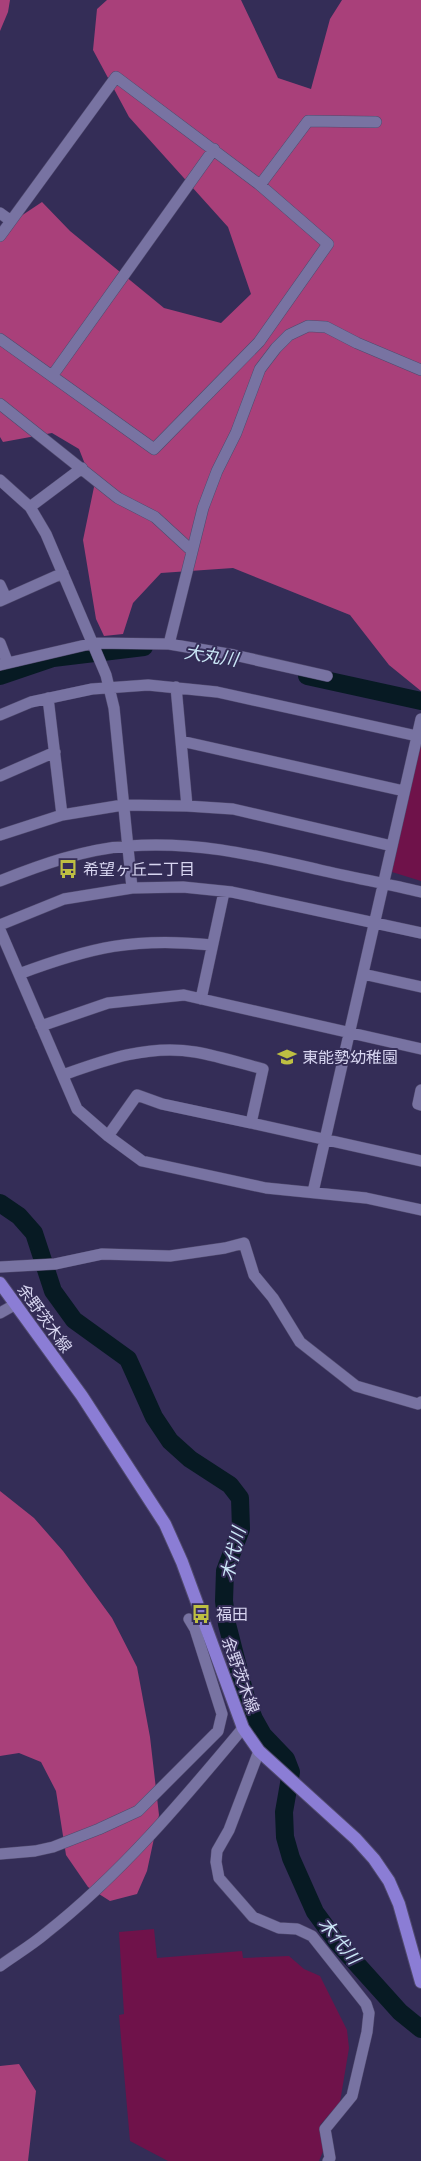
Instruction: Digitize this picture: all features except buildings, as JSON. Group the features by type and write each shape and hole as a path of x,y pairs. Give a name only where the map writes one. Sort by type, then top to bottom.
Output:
{"main road":[{"name":"余野茨木線","path":"0,1283 82,1396 165,1524 182,1562 243,1728 259,1751 356,1839 374,1859 389,1882 399,1904 421,1982"}],"street":[{"path":"0,236 116,77 260,185 328,244 259,342 154,449 0,338"},
{"path":"260,185 308,121 376,122"},
{"path":"52,376 214,150"},
{"path":"0,213 11,220"},
{"path":"169,644 203,508 217,471 236,433 260,369 289,334 308,326 326,327 357,343 421,370"},
{"path":"0,404 118,498 155,517 192,551"},
{"path":"30,507 82,468"},
{"path":"0,480 30,507 46,534 96,649 110,687 132,888"},
{"path":"0,585 3,599 63,572"},
{"path":"0,644 4,663 96,649 169,644 234,655 327,676"},
{"path":"0,715 31,702 48,698 110,687 148,685 217,692 417,736"},
{"path":"176,687 187,806"},
{"path":"48,698 62,815"},
{"path":"313,1192 421,719"},
{"path":"181,741 404,791"},
{"path":"0,776 55,752"},
{"path":"0,835 62,815 123,805 187,806 233,809 392,846"},
{"path":"0,881 34,868 70,858 127,846 208,847 240,851 421,892"},
{"path":"0,925 64,899 132,888 183,887 224,892 421,933"},
{"path":"201,999 224,892"},
{"path":"0,930 77,1109 108,1136 142,1161 266,1188 366,1198 421,1210"},
{"path":"19,974 64,957 135,942 175,941 212,945"},
{"path":"363,974 421,987"},
{"path":"41,1026 108,1003 184,995 350,1031 421,1049"},
{"path":"63,1076 127,1054 165,1050 194,1052 263,1068 251,1123"},
{"path":"421,1090 418,1104 421,1105"},
{"path":"108,1136 137,1095 162,1104 421,1161"},
{"path":"0,1266 55,1264 102,1254 170,1256 225,1248 244,1242 254,1275 273,1298 300,1342 356,1386 418,1404 421,1402"},
{"path":"0,1313 16,1304"},
{"path":"0,1854 35,1851 53,1847 100,1830 138,1811 218,1731 222,1714 195,1629 189,1619"},
{"path":"0,1966 47,1933 126,1861 191,1790 243,1728"},
{"path":"259,1751 229,1830 217,1851 216,1862 219,1878 253,1917 278,1928 297,1929 312,1936 366,2004 369,2013 367,2032 352,2096 325,2129 330,2158 328,2161"}],"shaded area":[{"path":"0,0 10,0 8,12 0,31"},
{"path":"107,0 241,0 278,78 311,89 330,19 342,0 421,0 421,691 389,665 350,615 233,568 161,573 133,603 123,634 104,636 96,619 83,540 94,487 79,449 52,433 3,442 0,437 0,230 42,202 70,231 164,308 221,323 251,294 228,227 129,117 93,50 97,9"},
{"path":"421,737 421,881 392,872"},
{"path":"0,1491 34,1518 63,1551 112,1618 137,1667 150,1737 159,1815 147,1871 137,1894 110,1901 88,1887 66,1855 56,1791 41,1762 19,1753 0,1756"},
{"path":"154,1929 157,1958 242,1951 243,1958 289,1956 304,1969 320,1976 347,2030 349,2048 340,2102 320,2125 324,2149 319,2161 168,2161 130,2141 119,2015 124,2014 119,1932"},
{"path":"19,2064 36,2091 28,2161 0,2161 0,2066"}],"waterway":[{"name":"大丸川","path":"0,676 53,658 144,647"},
{"name":"大丸川","path":"307,676 421,701"},
{"name":"木代川","path":"0,1203 19,1216 34,1233 53,1291 74,1320 128,1359 154,1417 170,1441 190,1459 230,1485 240,1498 241,1529 225,1571 224,1601 227,1624 246,1698 254,1719 263,1735 286,1759 291,1772 284,1812 285,1837 291,1858 315,1912 337,1942 400,2012 421,2029"}],"place":[{"name":"希望ヶ丘二丁目","path":"68,869"},
{"name":"東能勢幼稚園","path":"287,1057"},
{"name":"福田","path":"201,1614"}]}
